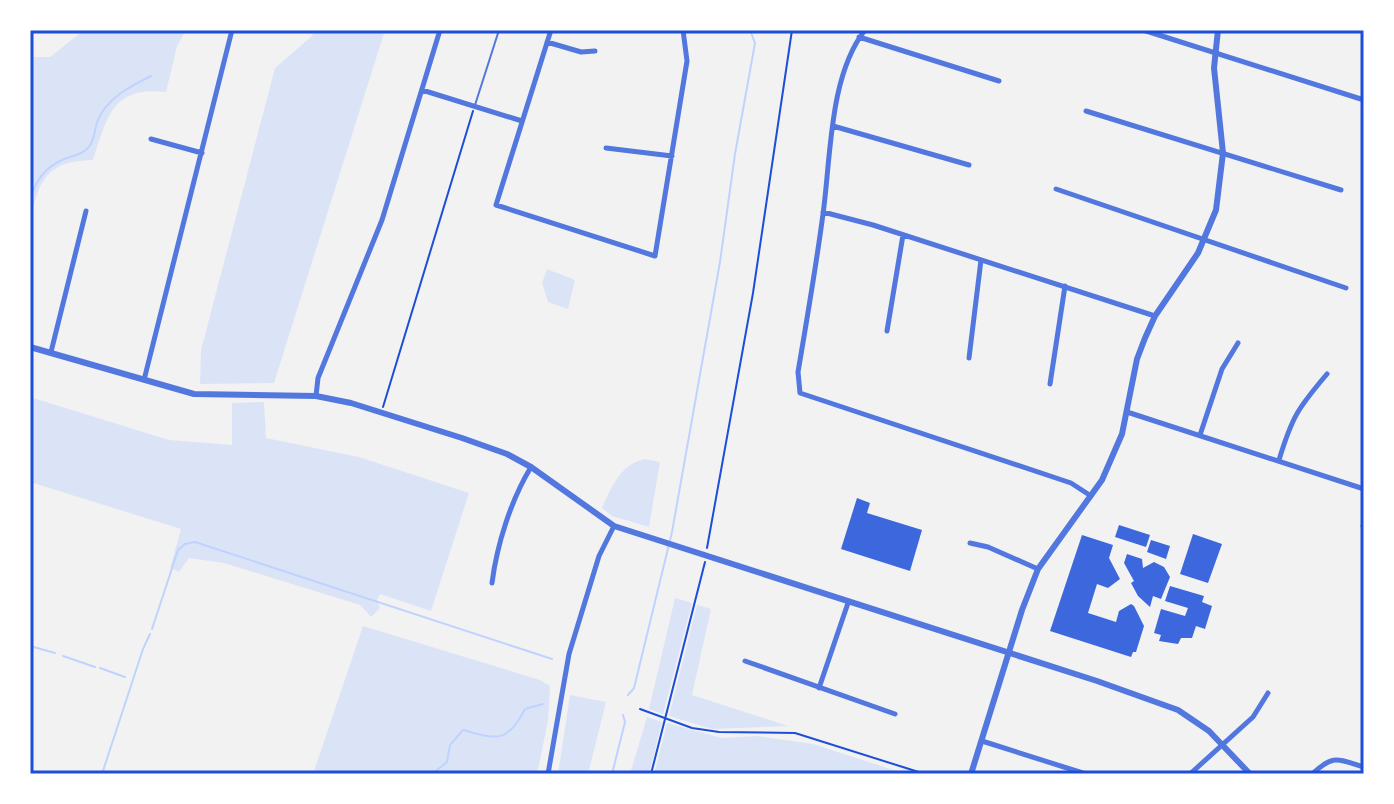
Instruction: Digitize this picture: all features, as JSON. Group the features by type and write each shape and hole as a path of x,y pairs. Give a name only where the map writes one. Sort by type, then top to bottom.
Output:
{"street":[{"path":"144,380 232,30"},
{"path":"316,396 318,378 382,220 440,30"},
{"path":"551,30 496,205 655,256 687,61 683,30"},
{"path":"865,30 847,57 833,126 798,372 800,393 1071,483 1091,496"},
{"path":"1143,30 1364,100"},
{"path":"971,774 1022,610 1038,569 1091,496 1112,460 1127,412 1137,359 1155,316 1184,276 1204,241 1216,210 1223,153 1214,68 1218,30"},
{"path":"859,37 999,81"},
{"path":"547,42 581,52 595,51"},
{"path":"422,90 522,121"},
{"path":"1086,111 1341,190"},
{"path":"833,126 969,165"},
{"path":"151,139 202,153"},
{"path":"606,148 672,156"},
{"path":"1056,189 1346,288"},
{"path":"51,352 86,211"},
{"path":"823,212 1155,316"},
{"path":"887,331 903,235"},
{"path":"969,358 981,260"},
{"path":"1050,384 1065,286"},
{"path":"1200,435 1222,369 1238,343"},
{"path":"30,347 194,394 316,396 351,403 507,454 531,467 614,526 1097,681 1178,710 1222,743 1250,774"},
{"path":"1279,460 1291,420 1327,374"},
{"path":"1127,412 1364,489"},
{"path":"492,583 493,569 518,489 531,467"},
{"path":"548,774 569,654 599,556 614,526"},
{"path":"970,543 988,547 1038,569"},
{"path":"819,688 848,603"},
{"path":"745,661 895,714"},
{"path":"1190,774 1253,717 1268,693"},
{"path":"982,741 1086,774"},
{"path":"1312,774 1327,760 1334,759 1364,767"}],"lane":[{"path":"475,106 499,30"}],"path":[{"path":"651,774 705,557 753,293 792,30"},
{"path":"381,412 475,106"},
{"path":"640,709 692,728 719,732 795,733 925,774"}],"shaded area":[{"path":"84,30 186,30 177,46 166,92 134,94 114,108 93,160 64,164 46,176 36,196 30,223 30,57 50,57"},
{"path":"314,30 385,30 274,383 200,384 201,350 275,68 312,36"},
{"path":"547,269 575,280 568,309 548,302 542,283"},
{"path":"30,397 169,440 232,445 232,403 264,402 266,438 359,457 469,493 431,611 380,594 377,600 380,608 371,617 360,605 224,563 189,558 179,572 170,568 181,529 30,482"},
{"path":"645,459 660,462 649,527 612,516 602,508 623,471"},
{"path":"675,598 692,603 663,714 649,709"},
{"path":"697,605 711,609 692,695 788,726 712,729 669,716"},
{"path":"363,626 540,680 550,686 548,721 537,774 313,774"},
{"path":"570,695 606,702 588,774 558,774"},
{"path":"647,717 662,722 649,774 630,774"},
{"path":"667,723 722,738 757,736 813,744 906,774 654,774"}],"building":[{"path":"857,498 870,503 867,513 922,530 910,571 841,549"},
{"path":"1119,525 1150,535 1146,547 1115,537"},
{"path":"1193,534 1222,544 1208,583 1180,574"},
{"path":"1082,535 1113,545 1109,558 1120,579 1108,588 1097,584 1088,613 1116,622 1119,611 1131,604 1134,606 1144,626 1136,652 1131,657 1050,631"},
{"path":"1151,540 1170,546 1166,559 1147,552"},
{"path":"1127,554 1142,559 1143,568 1154,562 1164,567 1170,577 1161,599 1153,596 1150,607 1138,596 1131,583 1134,581 1124,563"},
{"path":"1170,586 1204,596 1202,602 1212,606 1205,629 1196,626 1192,638 1181,638 1178,644 1159,641 1161,635 1154,633 1161,609 1185,616 1188,608 1165,601"}],"waterway":[{"path":"628,695 634,688 672,532 755,43 750,30"},
{"path":"30,202 34,188 46,171 90,146 98,120 107,105 151,76"},
{"path":"152,629 178,550 185,544 195,542 552,659"},
{"path":"102,774 150,634"},
{"path":"30,646 55,653"},
{"path":"63,656 95,667"},
{"path":"100,668 125,677"},
{"path":"432,774 447,762 450,745 463,730 500,736 512,728 525,709 543,704"},
{"path":"612,774 625,722 623,715"}]}
